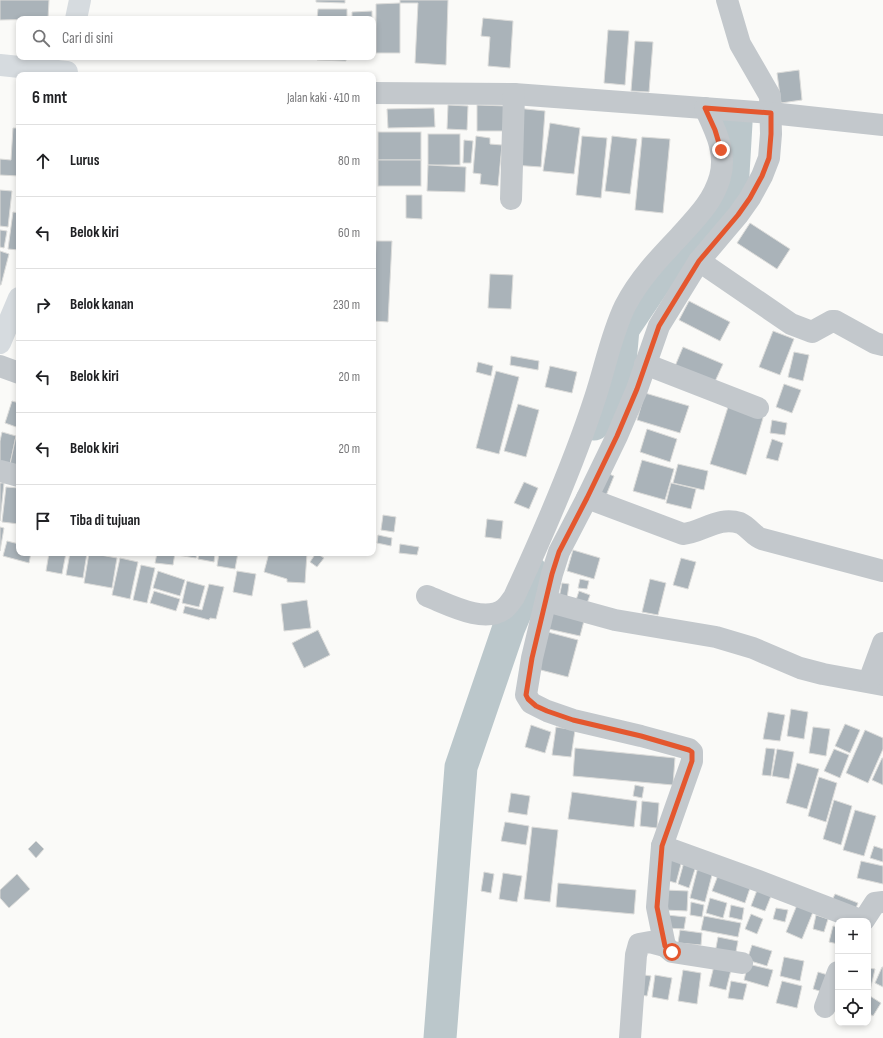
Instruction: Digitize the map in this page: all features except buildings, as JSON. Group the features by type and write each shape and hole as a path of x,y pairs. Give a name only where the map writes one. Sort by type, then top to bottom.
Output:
{"main road":[{"path":"77,16 80,0"},
{"path":"0,65 68,68"},
{"path":"0,343 16,305"}],"street":[{"path":"665,946 657,907 662,846 692,761 692,752 641,736 573,720 547,711 531,702 526,695 552,574 559,552 587,498 626,416 659,326 699,261 738,215 750,198 762,176 769,158 771,134 765,112 770,96 740,44 727,0"},
{"path":"376,93 514,94 765,112 883,125"},
{"path":"511,199 514,94"},
{"path":"427,596 470,612 487,615 494,614 504,609 514,598 563,485 595,398 607,355 625,307 637,286 650,268 707,205 720,177 722,162 721,150 709,108"},
{"path":"699,261 791,324 813,331 832,321 835,321 875,343 883,345"},
{"path":"645,364 758,408"},
{"path":"0,366 16,371"},
{"path":"0,471 16,475"},
{"path":"587,498 683,534 691,533 702,527 722,521 739,523 762,540 883,571"},
{"path":"546,602 615,620 716,637 773,655 800,668 823,674 876,683 883,643"},
{"path":"662,846 855,918"},
{"path":"864,918 875,903 883,902"},
{"path":"630,1038 636,955 639,944 650,942 665,946 672,952 742,963"},
{"path":"825,1007 835,980"}],"waterway":[{"path":"594,424 620,362 623,329 662,271 705,229 733,174 736,123"},
{"path":"440,1038 461,767 509,627 532,573"}],"route":[{"path":"672,952 665,946 657,907 662,846 692,761 692,752 641,736 573,720 536,706 528,699 526,695 532,658 552,574 559,552 617,436 637,389 659,326 699,261 738,215 750,198 762,176 769,158 771,113 705,108 718,137 721,150"}]}
